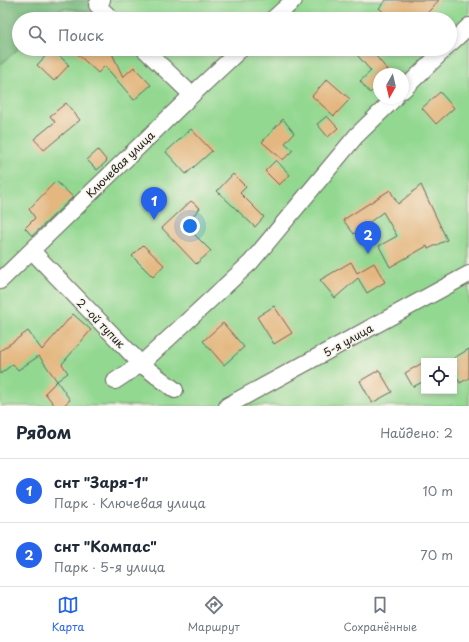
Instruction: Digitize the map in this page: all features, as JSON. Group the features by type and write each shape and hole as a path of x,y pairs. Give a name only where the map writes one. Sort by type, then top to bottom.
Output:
{"street":[{"path":"102,0 97,4 105,12"},
{"path":"281,12 294,0"},
{"path":"457,37 469,26"},
{"path":"151,56 192,95"},
{"name":"Ключевая улица","path":"1,278 32,251 234,56"},
{"path":"409,84 438,56"},
{"path":"115,381 141,364 251,262 356,136 389,104"},
{"name":"2 -ой тупик","path":"32,251 141,364 175,390"},
{"name":"5-я улица","path":"227,406 469,274"}],"green space":[{"path":"0,0 104,0 91,12 63,8 58,12 12,12 12,54 0,65"},
{"path":"104,0 469,0 469,406 0,406 0,65 12,54 12,56 457,56 457,12 91,12"},
{"path":"63,8 91,12 58,12"}],"building":[{"path":"386,0 439,0 428,12 383,12 379,8"},
{"path":"45,56 59,56 69,65 54,81 37,65"},
{"path":"80,56 113,56 123,77 134,67 151,85 134,100 105,66 98,73"},
{"path":"358,56 376,56 386,68 373,68 373,90 370,93 360,81 371,71"},
{"path":"327,79 350,99 334,116 312,96"},
{"path":"440,92 454,108 436,124 422,108"},
{"path":"66,103 80,120 44,150 34,139 55,122 50,116"},
{"path":"327,116 338,128 328,137 317,124"},
{"path":"283,119 294,133 285,143 293,150 283,160 262,142"},
{"path":"191,129 212,151 186,174 166,152"},
{"path":"98,150 107,161 97,170 87,160"},
{"path":"276,160 290,175 279,185 265,171"},
{"path":"233,174 246,187 240,193 264,217 255,227 217,191"},
{"path":"56,181 73,197 32,236 25,228 35,218 29,209"},
{"path":"421,185 447,240 428,249 427,246 390,267 379,246 397,236 383,212 354,234 343,220 390,190 398,204"},
{"path":"191,201 200,208 185,225 211,251 196,264 162,228"},
{"path":"143,245 164,265 153,277 132,256"},
{"path":"351,262 357,273 374,263 385,282 367,293 358,278 335,298 320,280"},
{"path":"274,306 292,333 274,344 257,317"},
{"path":"73,314 91,330 62,364 68,373 57,381 39,356 18,370 13,364 0,374 0,351 28,331 42,350"},
{"path":"223,323 244,347 224,365 203,341"},
{"path":"469,349 469,378 460,383 457,378 457,358 454,358"},
{"path":"421,364 421,383 413,387 405,373"},
{"path":"379,370 392,392 372,403 360,381"},
{"path":"57,381 70,400 63,406 55,406 45,393"}],"place":[{"name":"снт \"Заря-1\"","path":"154,220"},
{"name":"снт \"Компас\"","path":"368,254"}]}
